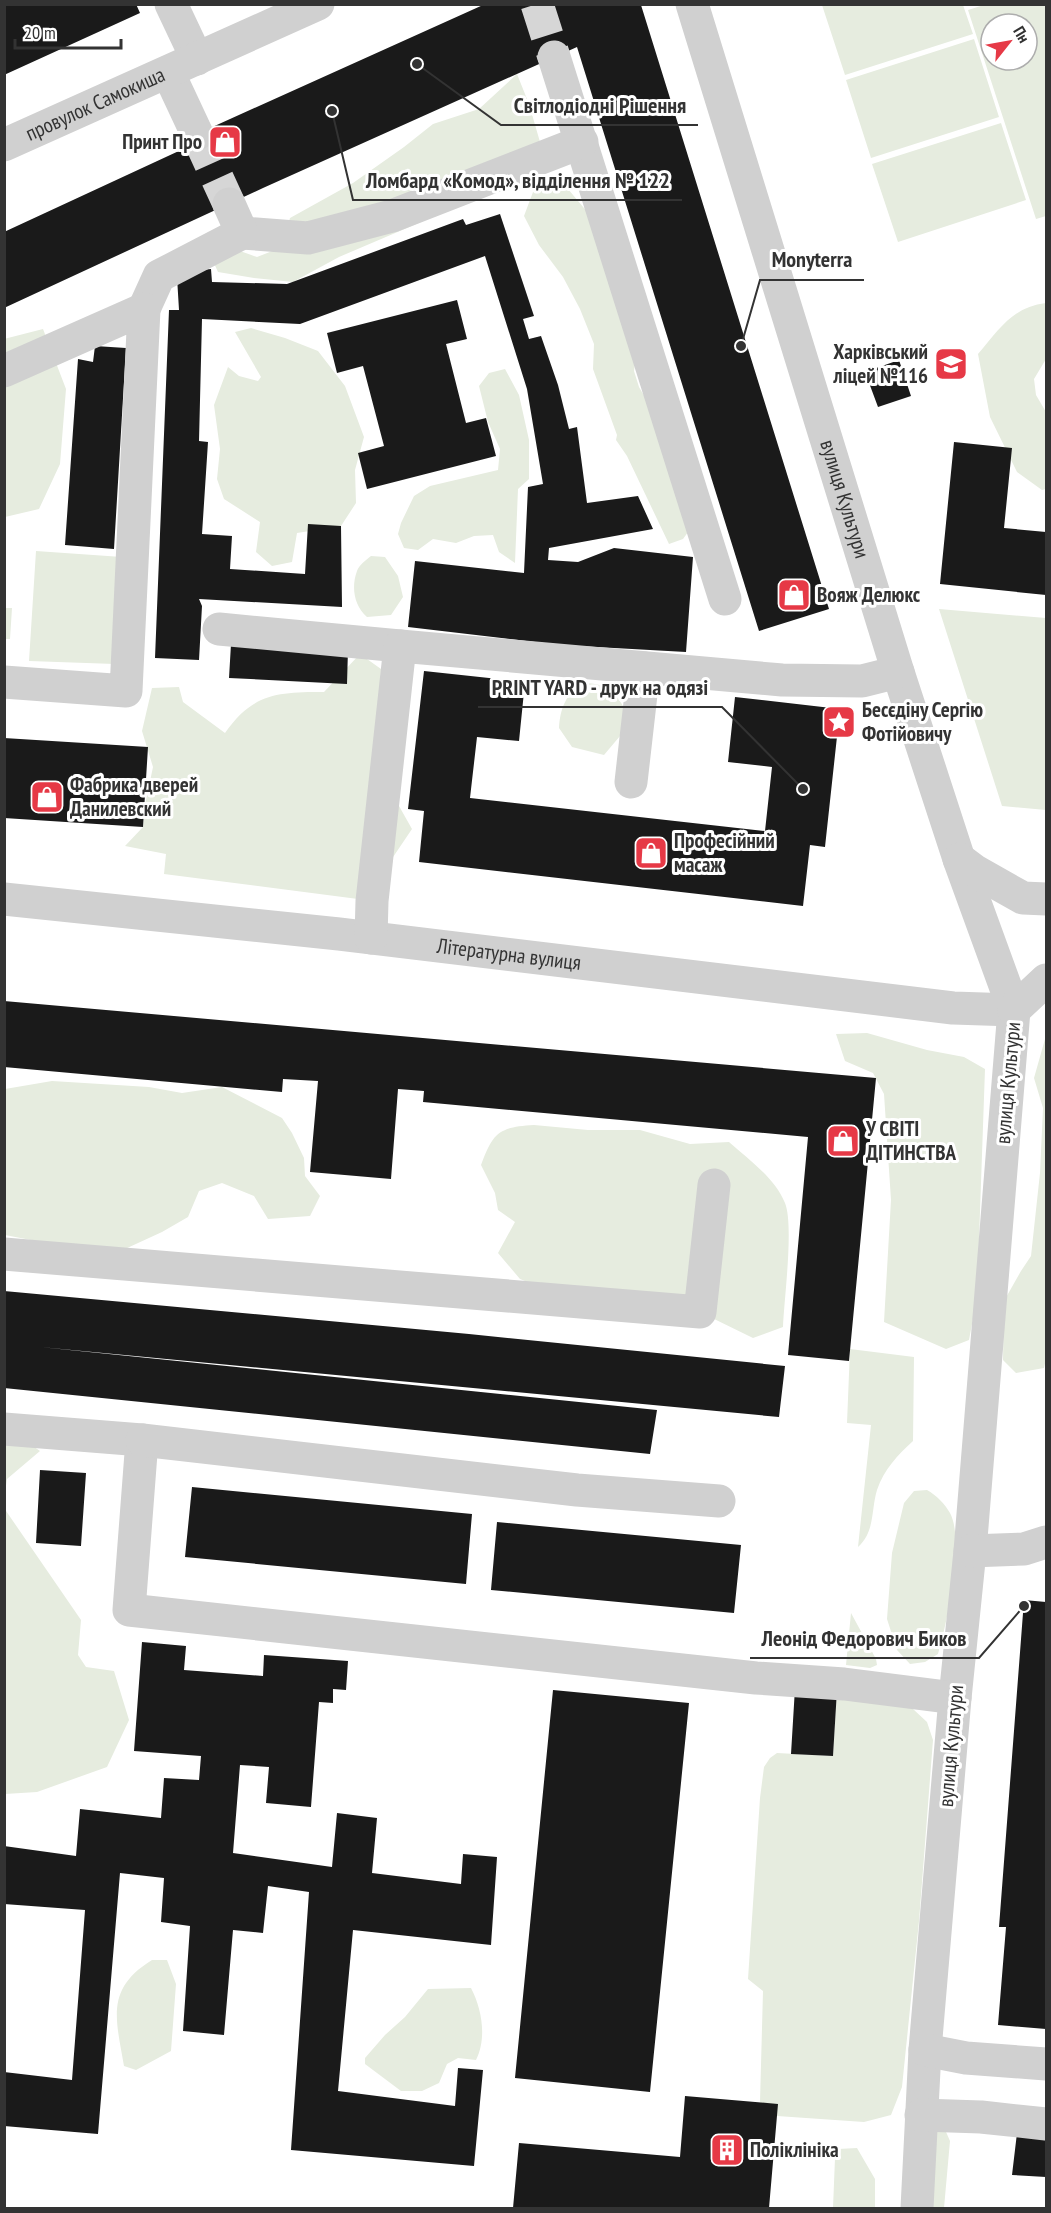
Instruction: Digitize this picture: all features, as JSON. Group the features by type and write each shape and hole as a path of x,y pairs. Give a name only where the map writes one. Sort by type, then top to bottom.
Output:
{"street":[{"path":"171,4 197,134"},
{"name":"провулок Самокиша","path":"4,145 318,4"},
{"name":"вулиця Культури","path":"692,4 898,672 959,859 1014,1010 970,1551 925,2050 917,2208"},
{"path":"555,57 725,599"},
{"path":"4,682 126,691 144,309 159,276 242,233 308,238 392,216 582,142"},
{"path":"229,204 242,233"},
{"path":"4,371 144,309"},
{"path":"219,629 794,681 862,681 898,672"},
{"path":"371,938 372,901 400,646"},
{"path":"631,782 644,668"},
{"path":"959,859 975,871 1023,898 1047,899"},
{"name":"Літературна вулиця","path":"4,899 371,938 953,1008 1014,1010"},
{"path":"1014,1010 1047,980"},
{"path":"4,1254 700,1312 714,1185"},
{"path":"4,1429 142,1440 577,1490 719,1501"},
{"path":"142,1440 129,1610 756,1678 854,1685 955,1698"},
{"path":"970,1551 1024,1549 1047,1542"},
{"path":"925,2050 966,2058 1047,2064"},
{"path":"921,2115 981,2117 1047,2124"}],"shaded area":[{"path":"987,4 1046,5 1046,216 1036,219 988,72 1039,72 1039,12 979,12 979,44 968,10"},
{"path":"822,5 963,5 973,34 845,75"},
{"path":"974,39 979,55 979,72 985,72 999,117 871,158 846,80"},
{"path":"517,74 540,142 518,188 455,201 421,222 339,257 293,282 218,272 213,261 240,251 257,257 280,248 290,218 353,183 433,124 479,109"},
{"path":"1001,123 1026,200 898,242 872,164"},
{"path":"552,186 568,189 589,214 638,341 634,371 639,387 656,416 691,528 683,539 669,544 627,456 616,440 617,435 593,369 594,344 580,309 563,277 539,245 524,216 533,192"},
{"path":"1046,303 1046,359 1034,379 1036,395 1046,412 1046,489 1042,490 1017,472 990,417 978,354 1000,328 1015,315 1034,305"},
{"path":"251,328 318,351 345,386 364,437 355,470 356,503 341,526 297,533 292,562 272,566 256,552 260,522 224,499 217,479 220,449 214,405 228,367 239,376 258,381 261,377 235,332"},
{"path":"43,329 66,389 60,464 39,509 5,517 4,339"},
{"path":"505,369 519,395 529,440 529,479 518,489 515,563 499,552 493,535 474,536 456,543 433,539 418,550 404,548 398,534 414,496 430,486 498,470 500,449 488,422 479,386 489,373"},
{"path":"36,551 122,557 115,664 29,661"},
{"path":"371,556 385,557 398,576 403,597 391,615 367,617 357,602 354,590 355,577 361,565"},
{"path":"4,608 12,608 10,639 5,639"},
{"path":"939,609 1046,618 1046,810 1002,806"},
{"path":"360,654 381,669 377,745 399,806 412,829 387,866 358,899 164,874 166,854 125,846 143,827 153,767 142,731 152,688 179,687 183,702 225,733 235,720 256,702 280,694 324,692"},
{"path":"583,683 609,689 625,709 620,736 604,755 572,747 559,728 565,702"},
{"path":"867,1033 927,1050 964,1057 985,1069 977,1297 969,1340 946,1349 884,1322 891,1200 884,1094 873,1073 845,1061 836,1034"},
{"path":"1045,1039 1046,1359 1044,1368 1016,1373 1003,1360 1004,1301 1031,1256 1040,1173 1043,1108 1034,1078"},
{"path":"52,1081 149,1087 182,1093 222,1087 282,1118 304,1158 305,1176 320,1196 310,1216 268,1219 254,1196 222,1183 199,1191 188,1217 125,1249 36,1241 5,1235 5,1089"},
{"path":"534,1125 588,1130 640,1130 690,1144 729,1142 768,1177 785,1203 788,1214 789,1245 783,1327 753,1338 708,1316 575,1301 520,1279 498,1253 515,1222 498,1210 495,1193 481,1165 489,1146 499,1134 512,1128"},
{"path":"850,1349 914,1357 913,1441 883,1475 877,1490 870,1528 858,1547 871,1425 847,1423"},
{"path":"5,1437 20,1437 40,1451 7,1479 5,1492"},
{"path":"927,1490 946,1506 950,1513 956,1542 955,1562 950,1603 938,1654 925,1662 910,1664 897,1650 887,1619 892,1553 904,1503 914,1491"},
{"path":"4,1508 81,1620 78,1655 86,1667 114,1671 129,1720 107,1767 37,1792 5,1794"},
{"path":"851,1613 876,1659 877,1665 870,1668 846,1665"},
{"path":"837,1690 913,1709 927,1722 933,1740 919,1921 902,2087 891,2115 864,2122 777,2116 760,2102 763,1991 748,1979 764,1767 777,1753 833,1756"},
{"path":"152,1960 167,1960 176,1984 171,2051 136,2070 124,2066 118,2034 117,2006 120,1994 127,1982"},
{"path":"471,1988 482,2024 481,2042 476,2060 458,2058 447,2064 439,2083 422,2091 401,2091 365,2064 365,2058 405,2017 428,1989"},
{"path":"943,2125 950,2141 944,2208 923,2208 927,2126"},
{"path":"857,2148 875,2179 875,2208 833,2208 835,2158 838,2149"}],"building":[{"path":"4,4 136,4 140,13 4,75"},
{"path":"483,5 641,5 829,609 759,631 577,47 263,188 4,308 4,232 181,150 177,143"},
{"path":"500,214 534,316 523,319 529,339 541,336 558,385 569,429 577,427 587,503 638,496 653,529 549,548 548,560 578,562 614,548 693,557 686,652 560,645 408,627 415,561 524,573 528,487 543,484 527,389 485,256 300,324 202,319 199,441 208,442 202,534 232,536 230,569 305,574 308,524 341,526 342,607 199,599 202,606 199,660 155,658 169,310 179,310 177,277 191,271 211,269 212,282 287,284 463,219 466,225"},
{"path":"457,300 467,339 446,344 466,423 486,418 496,456 367,489 358,453 384,446 363,366 337,373 327,333"},
{"path":"95,346 126,348 114,549 65,545 78,359 93,362"},
{"path":"899,360 911,396 878,407 865,372"},
{"path":"954,442 1012,448 1004,528 1046,532 1046,595 940,584"},
{"path":"231,644 348,649 347,684 229,678"},
{"path":"424,671 525,682 519,741 477,737 470,798 765,831 772,767 728,762 735,697 840,709 825,847 810,845 803,906 419,862 424,811 408,809"},
{"path":"4,738 148,747 143,827 4,818"},
{"path":"4,1001 876,1078 849,1361 788,1355 808,1137 423,1102 424,1091 398,1089 391,1179 310,1172 318,1081 283,1079 282,1092 4,1067"},
{"path":"4,1291 785,1366 779,1417 40,1347 657,1410 650,1454 4,1388"},
{"path":"40,1470 86,1473 81,1546 36,1543"},
{"path":"192,1487 472,1514 466,1584 185,1557"},
{"path":"497,1522 741,1545 734,1613 491,1590"},
{"path":"1024,1600 1046,1602 1046,2029 998,2025 1006,1927 999,1927"},
{"path":"142,1642 186,1646 184,1670 263,1676 264,1655 348,1661 346,1690 333,1689 333,1703 319,1702 311,1807 266,1803 269,1767 240,1765 233,1853 332,1867 337,1813 377,1818 372,1873 461,1884 463,1854 497,1857 491,1945 353,1930 338,2091 455,2106 458,2068 483,2070 474,2166 291,2150 309,1892 268,1886 263,1933 233,1930 224,2035 183,2031 190,1926 161,1922 164,1878 120,1873 98,2134 4,2126 4,2072 72,2080 85,1910 4,1904 4,1846 76,1856 80,1809 161,1818 164,1778 199,1780 201,1756 134,1751"},
{"path":"795,1688 837,1690 833,1756 791,1754"},
{"path":"553,1690 689,1703 650,2092 515,2078"},
{"name":"Поліклініка","path":"685,2096 778,2104 769,2208 513,2208 519,2143 680,2157"},
{"path":"1017,2133 1046,2137 1046,2177 1012,2175"}],"tunnel":[{"path":"537,4 554,57"},
{"path":"197,134 229,204"}],"place":[{"name":"Світлодіодні Рішення","path":"417,64"},
{"name":"Ломбард «Комод», відділення № 122","path":"332,111"},
{"name":"Принт Про","path":"225,142"},
{"name":"Monyterra","path":"741,346"},
{"name":"Харківський ліцей №116","path":"951,364"},
{"name":"Вояж Делюкс","path":"794,595"},
{"name":"Бесєдіну Сергію Фотійовичу","path":"839,722"},
{"name":"PRINT YARD - друк на одязі","path":"803,789"},
{"name":"Фабрика дверей Данилевский","path":"47,797"},
{"name":"Професійний масаж","path":"651,853"},
{"name":"У СВІТІ ДІТИНСТВА","path":"843,1141"},
{"name":"Леонід Федорович Биков","path":"1024,1606"},
{"name":"Поліклініка","path":"727,2150"}]}
